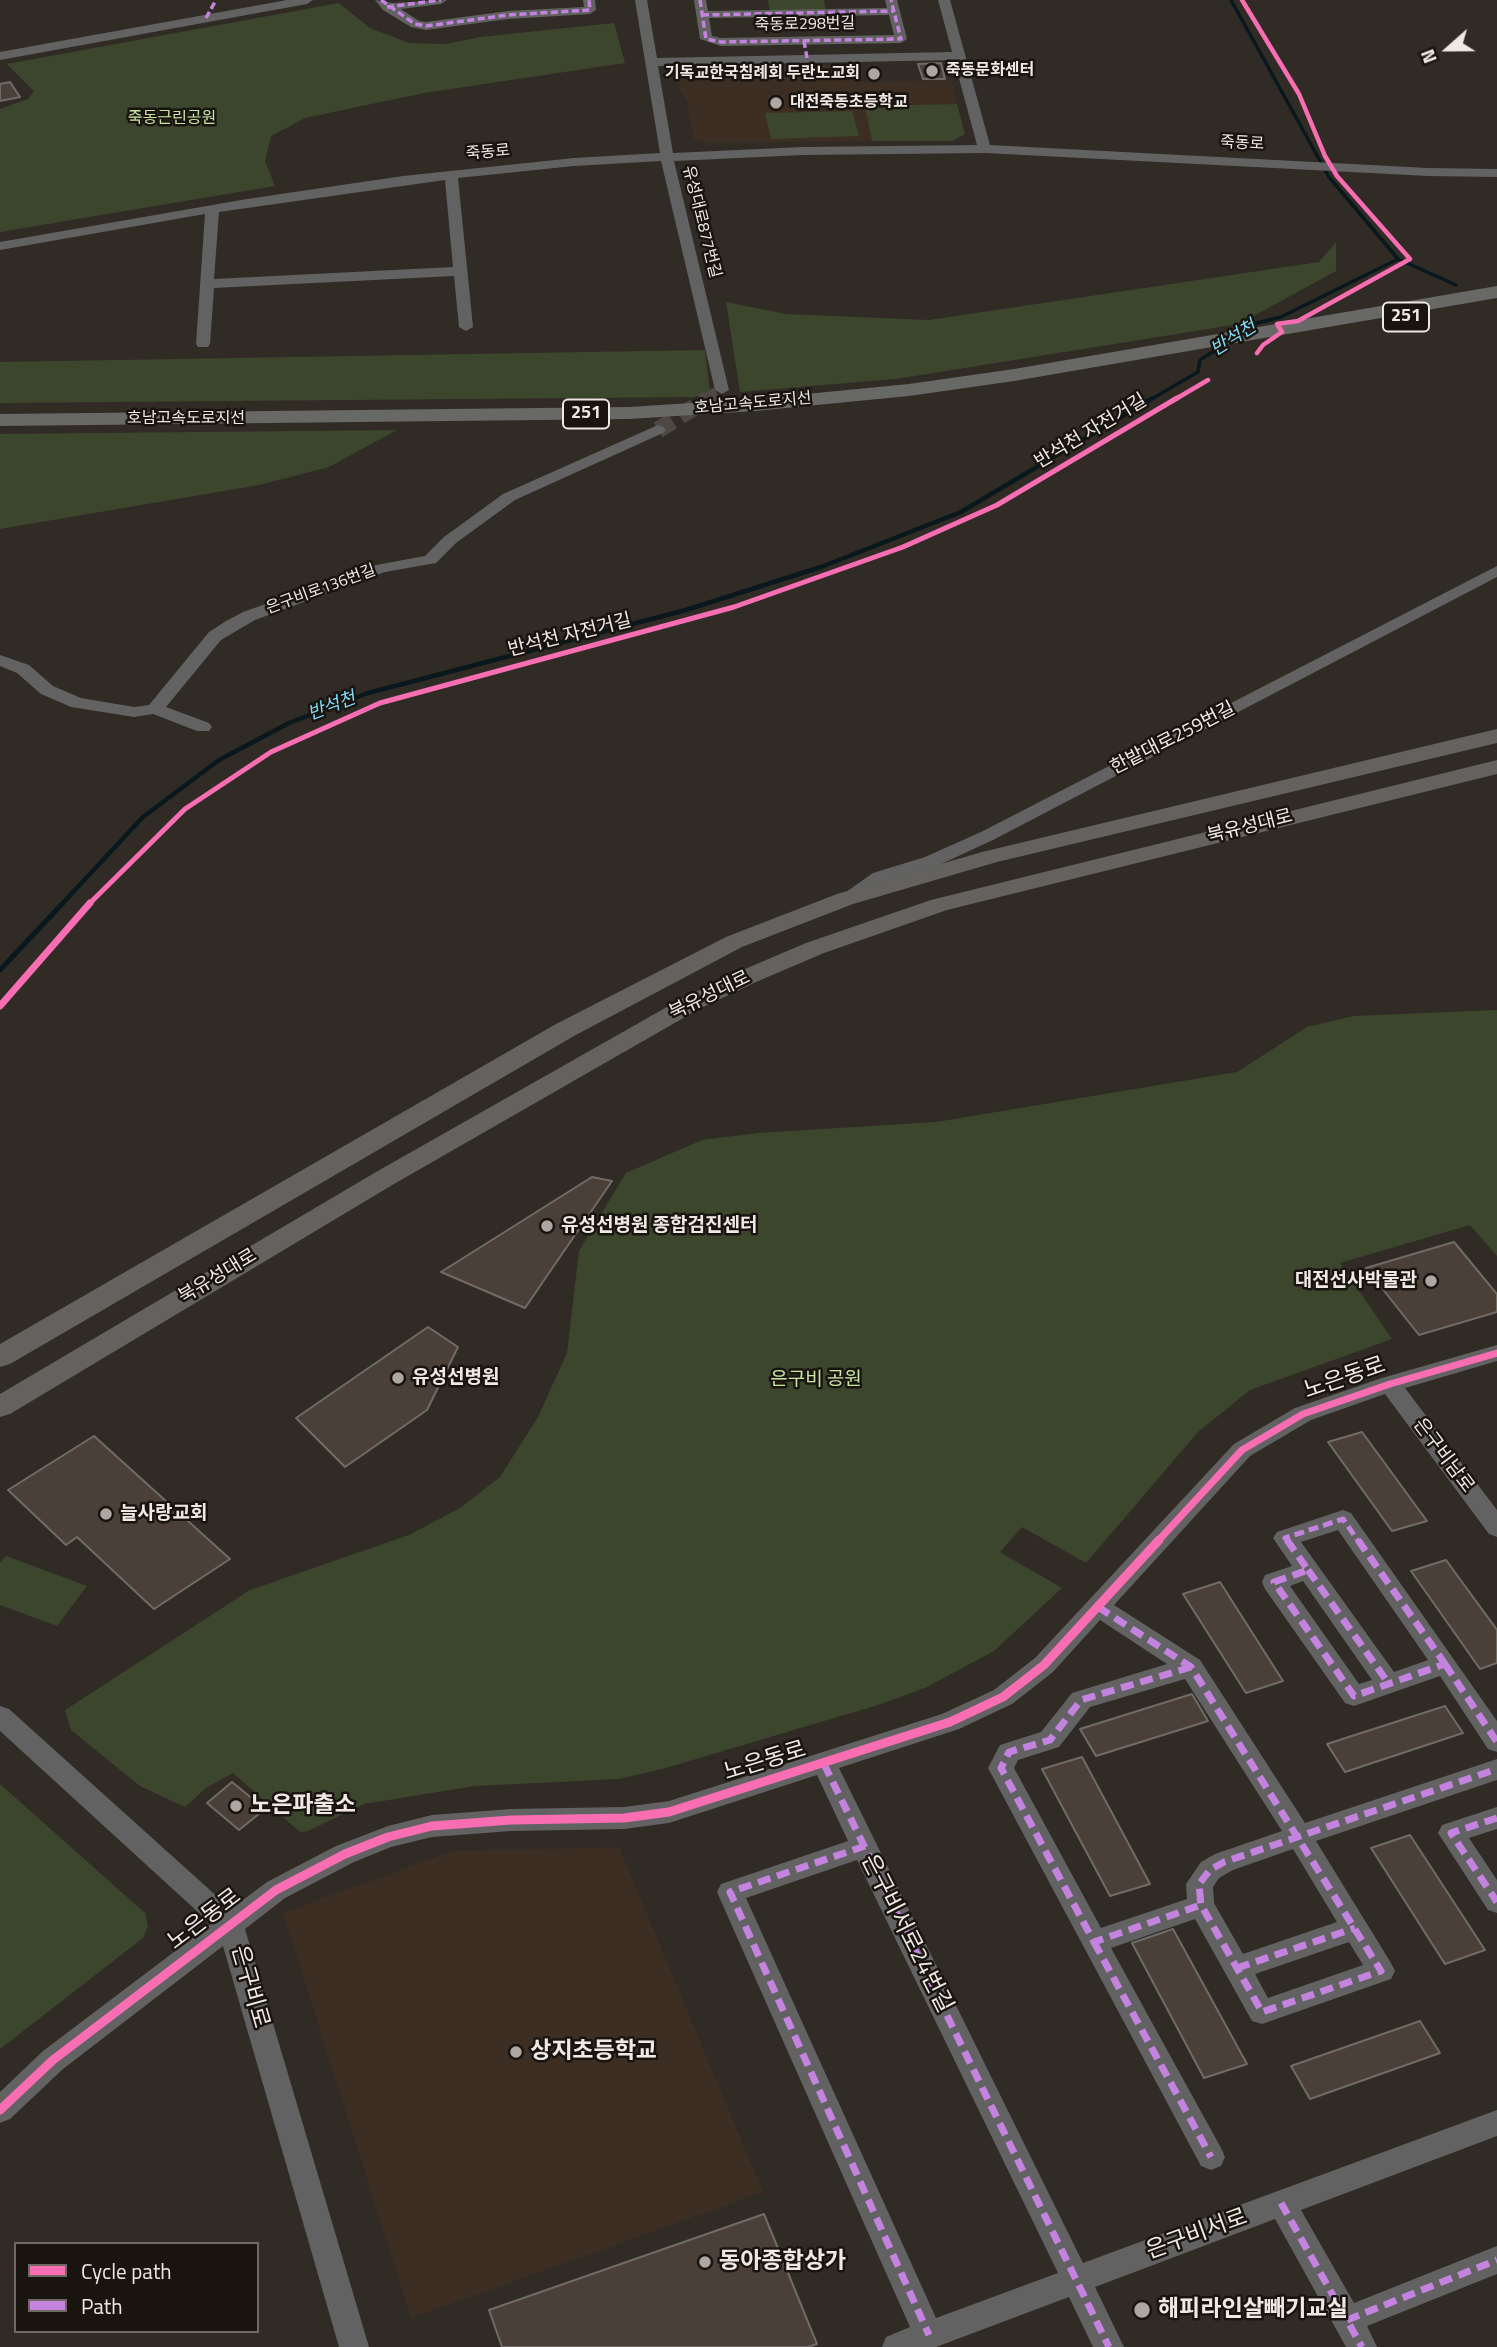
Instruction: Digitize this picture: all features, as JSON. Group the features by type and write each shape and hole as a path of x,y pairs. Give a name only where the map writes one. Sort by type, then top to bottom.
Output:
{"highway":[{"name":"호남고속도로지선","path":"0,419 629,413 727,407 909,390 1165,353 1497,292"},
{"name":"호남고속도로지선","path":"1343,322 1497,302"},
{"name":"호남고속도로지선","path":"0,428 635,421 914,398 1021,383 1165,353"}],"main road":[{"name":"북유성대로","path":"0,1357 565,1030 734,942 845,899 990,857 1497,736"},
{"name":"북유성대로","path":"0,1407 384,1178 690,1004 747,977 815,948 939,905 1497,767"}],"street":[{"path":"206,18 216,0"},
{"path":"0,55 307,0"},
{"path":"384,3 441,0"},
{"path":"384,3 415,24 439,26 508,15 590,10 589,0"},
{"name":"유성대로877번길","path":"641,0 667,157 722,390"},
{"name":"죽동로298번길","path":"700,0 702,15 706,39 712,42 901,39 892,6 702,15"},
{"path":"944,0 985,149"},
{"path":"804,41 807,58"},
{"path":"650,62 961,56"},
{"name":"죽동로","path":"0,246 212,209 451,174 667,157 817,150 985,149 1364,169 1497,173"},
{"path":"451,174 466,327"},
{"path":"203,344 212,209"},
{"path":"206,284 461,271"},
{"name":"은구비로136번길","path":"155,709 215,636 232,625 249,616 382,568 430,560 450,540 509,497 658,430"},
{"name":"한밭대로259번길","path":"845,899 880,877 951,853 1497,572"},
{"path":"0,660 23,669 47,690 77,704 134,712 155,709 203,727"},
{"name":"노은동로","path":"0,2110 53,2060 275,1890 345,1854 388,1837 432,1826 511,1820 624,1818 669,1812 950,1721 1003,1697 1044,1665 1242,1450 1303,1414 1390,1384 1497,1353"},
{"name":"은구비남로","path":"1390,1384 1497,1528"},
{"path":"1389,1684 1285,1538 1343,1519 1497,1742"},
{"path":"1308,1570 1274,1582 1354,1696 1445,1664"},
{"path":"1098,1607 1191,1667 1299,1836 1381,1971 1262,2012 1201,1905 1199,1884 1210,1870 1224,1861 1299,1836 1497,1769"},
{"path":"1191,1667 1081,1700 1050,1740 1009,1752 1001,1768 1212,2157"},
{"name":"은구비로","path":"0,1716 231,1926 354,2347"},
{"path":"824,1764 865,1846"},
{"path":"1497,1818 1451,1833 1497,1902"},
{"name":"은구비서로24번길","path":"929,2335 730,1892 865,1846 1109,2347"},
{"path":"1094,1942 1201,1905"},
{"path":"1237,1968 1354,1928"},
{"name":"은구비서로","path":"897,2347 1497,2123"},
{"path":"1282,2203 1362,2347"},
{"path":"1347,2320 1497,2260"}],"shaded area":[{"name":"대전죽동초등학교","path":"854,64 859,82 951,80 957,104 866,106 872,141 709,143 694,139 687,101 679,89 676,71 688,67"},
{"name":"상지초등학교","path":"619,1847 763,2192 411,2318 283,1913 453,1851"}],"green space":[{"path":"768,0 824,0 826,11 770,12"},
{"name":"죽동근린공원","path":"339,3 370,28 409,43 446,44 480,37 614,23 625,63 424,93 305,118 271,136 265,161 275,186 0,232 0,109 28,99 34,91 7,64"},
{"path":"957,104 965,134 952,141 872,141 865,106"},
{"path":"852,111 859,136 771,139 765,113"},
{"path":"1336,242 1336,271 1239,324 896,379 740,392 726,302 786,314 929,320 1319,262"},
{"path":"705,350 710,392 694,397 0,403 0,362"},
{"path":"397,430 329,467 259,485 0,529 0,434"},
{"name":"은구비 공원","path":"1497,1010 1497,1256 1470,1225 1340,1263 1392,1339 1250,1390 1198,1432 1086,1563 1022,1527 1000,1552 1062,1588 994,1651 925,1688 875,1706 662,1769 619,1779 475,1786 364,1804 308,1831 300,1832 233,1773 206,1788 185,1807 140,1786 71,1730 65,1710 250,1590 409,1535 460,1508 500,1477 538,1417 567,1353 579,1251 626,1173 702,1140 758,1133 936,1122 1237,1072 1307,1027 1354,1016"},
{"path":"6,1556 87,1586 57,1626 0,1605 0,1563"},
{"path":"0,1784 145,1913 148,1926 143,1938 0,2049"}],"building":[{"name":"죽동문화센터","path":"941,63 945,79 923,79 918,64"},
{"path":"10,82 20,97 0,101 0,84"},
{"name":"유성선병원 종합검진센터","path":"592,1177 612,1181 525,1308 441,1272"},
{"name":"대전선사박물관","path":"1454,1242 1497,1294 1497,1312 1419,1335 1366,1268"},
{"name":"유성선병원","path":"428,1327 458,1347 427,1410 345,1467 296,1418"},
{"path":"1362,1432 1427,1521 1392,1531 1328,1442"},
{"name":"늘사랑교회","path":"94,1436 230,1559 154,1609 77,1537 66,1545 8,1490"},
{"path":"1446,1560 1497,1630 1497,1663 1480,1669 1411,1571"},
{"path":"1220,1582 1283,1681 1246,1693 1183,1594"},
{"path":"1192,1694 1208,1721 1096,1756 1080,1729"},
{"path":"1445,1706 1463,1733 1345,1772 1327,1744"},
{"path":"1082,1757 1150,1884 1110,1896 1042,1769"},
{"name":"노은파출소","path":"232,1782 265,1809 239,1830 207,1803"},
{"path":"1410,1835 1485,1950 1445,1964 1371,1848"},
{"path":"1173,1929 1247,2064 1204,2078 1132,1943"},
{"path":"1420,2021 1440,2053 1310,2099 1291,2066"},
{"name":"동아종합상가","path":"764,2214 817,2344 808,2347 502,2347 489,2310"}],"waterway":[{"name":"반석천","path":"1231,0 1329,177 1398,259"},
{"name":"반석천","path":"1242,333 1257,323 1281,317 1398,259"},
{"path":"1398,259 1456,285"},
{"name":"반석천","path":"1150,400 1198,372 1200,360 1228,342"},
{"name":"반석천","path":"61,905 143,817 219,760 289,723 368,693 686,610 821,567 961,512 1153,398"},
{"name":"반석천","path":"0,970 63,903"}],"tunnel":[{"path":"706,400 722,390"},
{"path":"658,430 709,398"}],"marked path":[{"path":"206,18 216,0"},
{"path":"381,0 415,24 426,26 508,15 590,10 589,0"},
{"path":"387,7 441,0"},
{"path":"700,0 706,39 721,42 901,39 891,0"},
{"path":"702,15 894,11"},
{"path":"804,41 807,58"},
{"path":"1445,1664 1354,1696 1274,1582 1308,1570 1285,1538 1343,1519 1445,1664 1497,1742"},
{"path":"1308,1570 1389,1684"},
{"path":"1098,1607 1191,1667 1381,1971 1262,2012 1201,1905 1200,1898"},
{"path":"1191,1667 1081,1700 1050,1740 1009,1752 1001,1768 1094,1942 1201,1905 1199,1884 1210,1870 1224,1862 1497,1769"},
{"path":"824,1764 1109,2347"},
{"path":"1497,1818 1451,1833 1497,1902"},
{"path":"865,1846 730,1892 929,2335"},
{"path":"1237,1968 1355,1928"},
{"path":"1094,1942 1211,2157"},
{"path":"1281,2203 1362,2347"},
{"path":"1347,2320 1497,2260"}],"cycle path":[{"path":"1242,0 1299,94 1325,156 1337,176 1410,259 1298,321 1277,324 1282,332 1263,345 1257,353"},
{"name":"반석천 자전거길","path":"0,1006 96,896 148,843 185,809 271,752 380,703 734,607 903,547 997,505 1208,380"},
{"path":"0,2110 53,2060 276,1890 345,1854 388,1837 432,1826 511,1820 624,1818 669,1812 950,1722 1003,1697 1044,1665 1242,1450 1303,1414 1390,1384 1497,1353"}],"place":[{"name":"죽동문화센터","path":"932,71"},
{"name":"기독교한국침례회 두란노교회","path":"874,74"},
{"name":"대전죽동초등학교","path":"776,103"},
{"name":"유성선병원 종합검진센터","path":"547,1226"},
{"name":"대전선사박물관","path":"1431,1281"},
{"name":"유성선병원","path":"398,1378"},
{"name":"늘사랑교회","path":"106,1514"},
{"name":"노은파출소","path":"236,1806"},
{"name":"상지초등학교","path":"516,2052"},
{"name":"동아종합상가","path":"705,2262"},
{"name":"해피라인살빼기교실","path":"1142,2310"}]}
